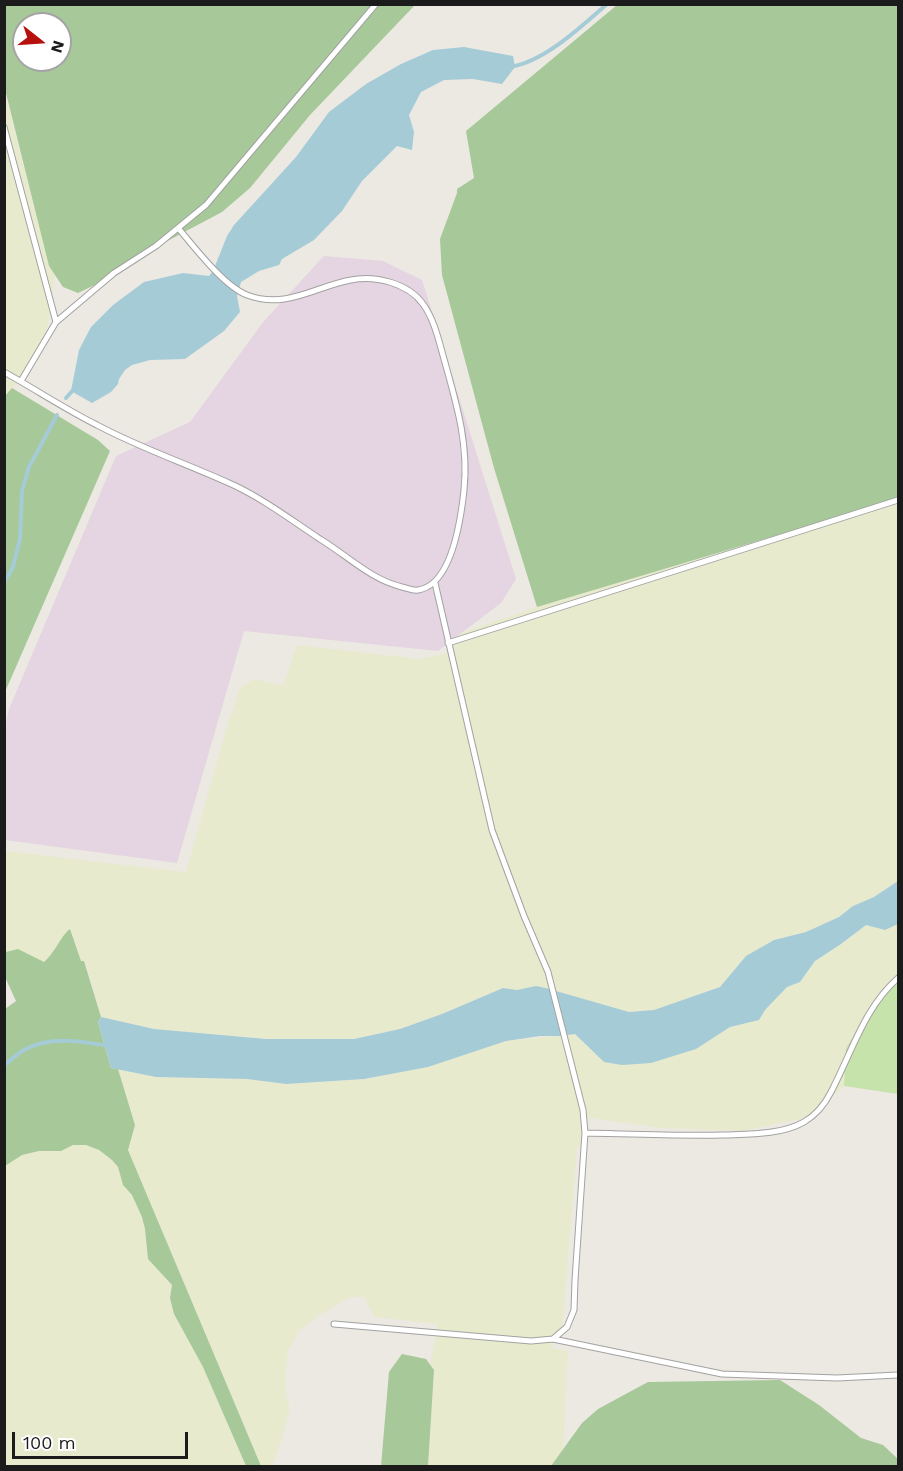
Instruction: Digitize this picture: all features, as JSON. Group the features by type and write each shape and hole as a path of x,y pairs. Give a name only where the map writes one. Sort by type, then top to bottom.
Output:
{"lane":[{"path":"21,381 56,322 114,273 179,229 206,205 376,4"},
{"path":"4,127 56,322"},
{"path":"4,372 115,435 232,484 328,543 365,571 389,584 417,590 435,583 448,562 462,515 465,450 460,419 437,335 423,304 404,287 378,279 351,279 313,293 278,300 249,296 213,269 179,229"},
{"path":"448,643 898,500"},
{"path":"435,583 492,830 548,972 583,1110 585,1133 574,1280 574,1310 567,1327 552,1339"},
{"path":"585,1133 757,1134 787,1129 804,1123 823,1105 878,999 898,978"},
{"path":"334,1324 531,1341 552,1339 722,1374 837,1378 898,1375"}],"shaded area":[{"path":"324,256 383,261 422,280 516,579 501,603 438,651 244,631 177,863 5,840 4,732 9,709 116,456 190,422 264,321"}],"green space":[{"path":"4,5 415,5 310,115 250,188 222,212 141,255 103,281 78,293 63,287 49,266 5,89"},
{"path":"617,5 898,5 898,499 537,607 494,468 442,275 440,239 457,189 474,178 466,131"},
{"path":"4,89 49,266 55,275 50,315 42,348 30,369 5,397"},
{"path":"12,388 98,440 110,451 5,692 4,397"},
{"path":"898,499 898,881 874,897 853,906 839,917 806,932 774,940 746,956 720,987 654,1010 629,1012 536,986 517,990 503,988 400,1029 354,1039 266,1039 153,1029 101,1017 85,961 81,961 70,927 53,954 44,962 6,952 5,954 5,851 186,872 240,688 254,679 283,686 297,645 419,659 445,654 461,633 537,607"},
{"path":"898,924 898,977 846,1048 845,1086 809,1117 743,1131 663,1128 589,1118 586,1147 577,1147 562,1332 557,1335 552,1348 568,1351 563,1451 553,1465 428,1466 434,1370 430,1365 438,1324 375,1317 364,1297 351,1297 319,1315 299,1331 288,1351 285,1392 290,1409 272,1466 261,1466 128,1150 135,1124 118,1069 156,1077 247,1079 286,1084 364,1079 428,1067 506,1041 575,1034 604,1062 681,1052 697,1048 730,1027 759,1020 765,1010 787,987 800,982 815,961 866,925 885,930"},
{"path":"70,929 81,961 84,961 101,1017 98,1022 111,1068 118,1069 135,1125 128,1150 261,1466 246,1466 203,1367 174,1314 170,1298 172,1285 148,1259 142,1217 132,1195 123,1185 118,1167 99,1150 86,1145 73,1145 61,1151 39,1151 22,1155 5,1166 5,1009 16,1001 5,977 5,954 18,949 44,962"},
{"path":"898,977 898,1094 844,1086 846,1048 877,999"},
{"path":"73,1145 86,1145 99,1150 118,1167 123,1185 132,1195 142,1217 148,1259 172,1285 170,1298 174,1314 203,1367 246,1466 5,1466 5,1166 22,1155 39,1151 61,1151"},
{"path":"402,1354 426,1359 434,1370 428,1466 381,1466 389,1372"},
{"path":"780,1380 819,1405 861,1438 883,1445 898,1459 898,1466 551,1466 582,1423 598,1409 648,1382"}],"water":[{"path":"464,47 513,56 515,67 502,84 473,79 444,80 421,92 409,115 414,132 412,150 397,146 362,181 342,211 314,240 282,259 279,265 259,271 241,282 237,296 240,312 224,331 185,359 150,360 132,365 125,370 111,392 92,403 71,391 79,350 91,327 113,305 144,282 183,273 209,276 234,225 296,157 329,112 366,84 401,64 433,50"},
{"path":"898,881 898,924 885,930 866,925 815,961 800,982 787,987 765,1010 759,1020 730,1027 696,1049 651,1063 622,1065 604,1062 575,1034 567,1035 556,991 629,1012 654,1010 720,987 746,956 774,940 806,932 839,917 853,906 874,897"},
{"path":"536,986 550,989 561,1036 540,1036 506,1041 428,1067 364,1079 286,1084 247,1079 156,1077 111,1068 98,1022 101,1017 154,1029 266,1039 354,1039 400,1029 503,988 517,990"}],"waterway":[{"path":"510,67 523,64 549,51 607,4"},
{"path":"66,398 74,389"},
{"path":"4,583 13,567 20,539 22,491 29,467 57,415"},
{"path":"4,1065 24,1050 55,1041 77,1041 109,1046"}]}
